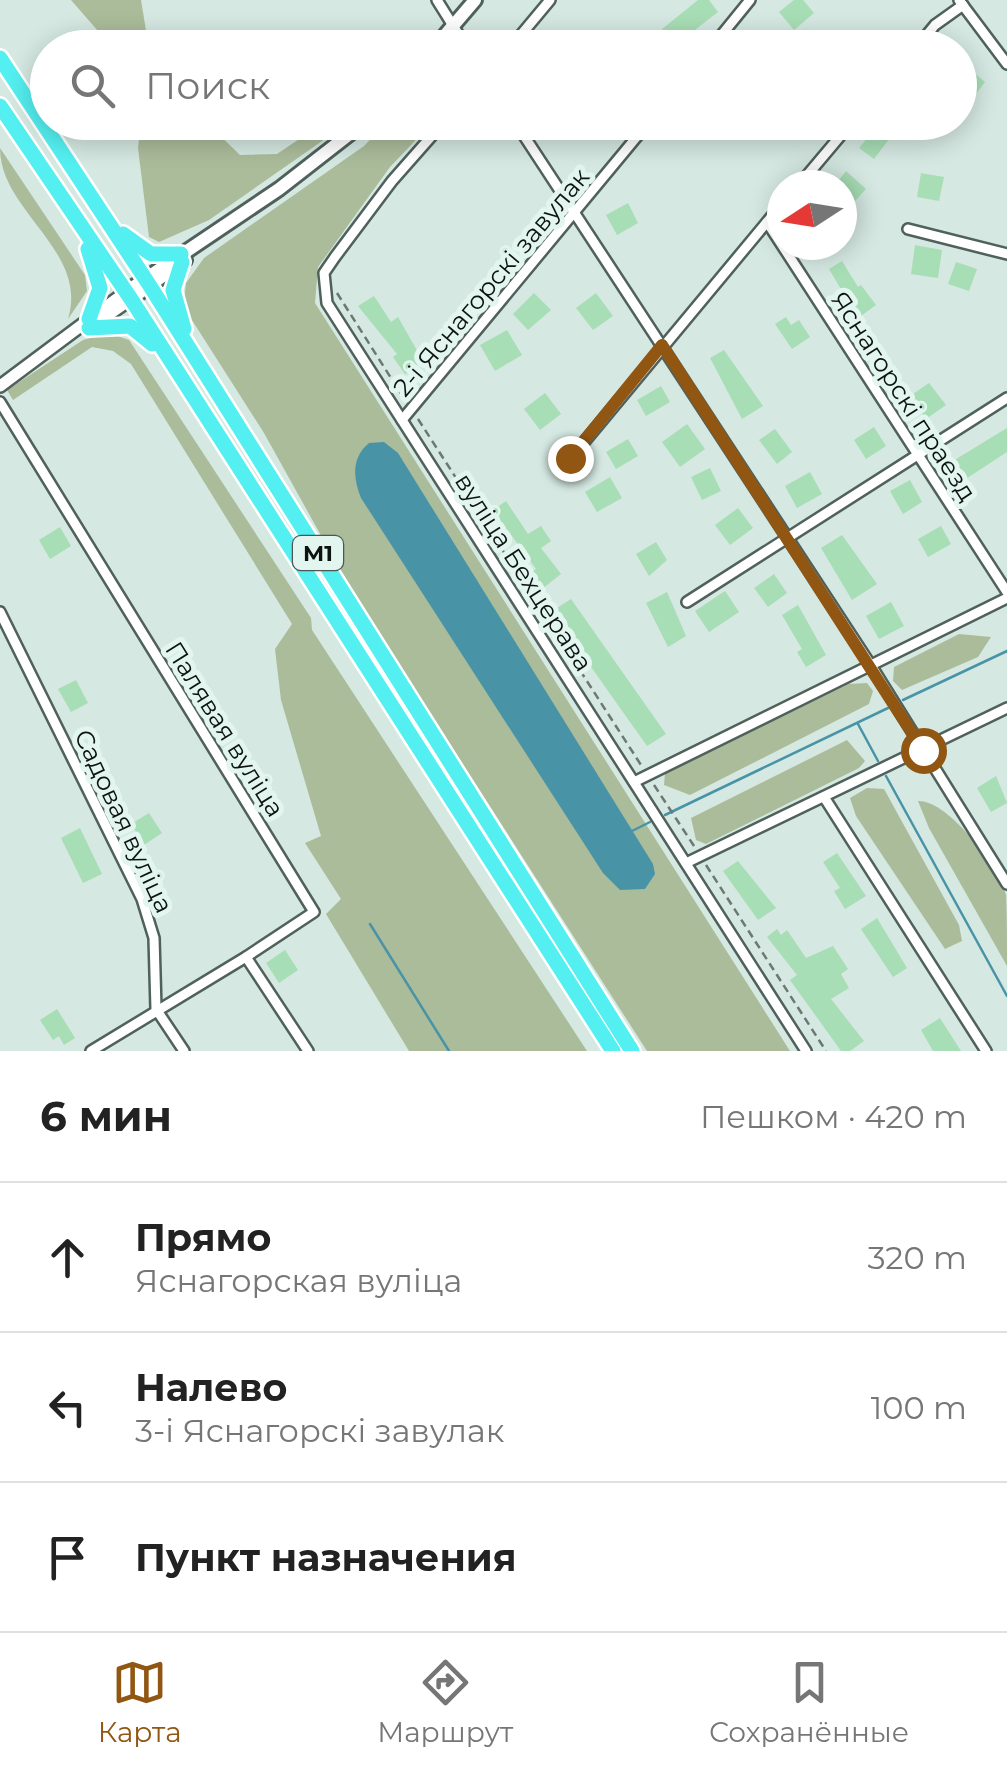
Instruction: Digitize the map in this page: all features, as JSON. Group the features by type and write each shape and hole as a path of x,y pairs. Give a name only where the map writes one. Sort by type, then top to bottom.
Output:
{"highway":[{"name":"М1","path":"0,58 30,104"},
{"name":"М1","path":"0,106 128,296 613,1051"},
{"name":"М1","path":"54,140 148,282 632,1051"},
{"path":"96,204 133,245 152,254 182,258 173,290 194,356"},
{"path":"66,205 98,274 98,303 89,324 130,326 174,367"}],"main road":[{"path":"450,30 475,0"},
{"path":"128,296 342,140"}],"street":[{"path":"437,0 457,30"},
{"path":"525,30 550,0"},
{"path":"725,30 750,0"},
{"path":"932,30 961,3 1007,64"},
{"path":"324,274 428,140"},
{"path":"527,140 870,664 1007,884"},
{"name":"2-і Яснагорскі завулак","path":"402,420 633,140"},
{"path":"811,170 837,140"},
{"path":"570,458 767,222"},
{"path":"908,229 1007,254"},
{"name":"Яснагорскі праезд","path":"792,260 1007,595"},
{"name":"вуліца Бехцерава","path":"324,274 327,303 806,1051"},
{"path":"0,386 128,296"},
{"path":"686,602 1007,398"},
{"name":"Палявая вуліца","path":"0,402 314,912 246,957"},
{"path":"634,782 1007,595"},
{"name":"Садовая вуліца","path":"0,612 142,898 154,938 156,1009"},
{"path":"686,863 1007,708"},
{"path":"824,796 986,1051"},
{"path":"91,1051 246,957 308,1051"},
{"path":"156,1009 184,1051"}],"path":[{"path":"324,274 826,1051"}],"green space":[{"path":"71,0 141,0 146,30 97,30"},
{"path":"139,140 225,140 240,155 277,154 298,140 324,140 209,220 159,242 149,237"},
{"path":"370,140 416,140 390,167 318,267 315,303 790,1051 647,1051 353,593 264,433 190,317 184,301 186,283 204,258"},
{"path":"0,148 85,275 87,291 68,319 71,294 66,272 56,251 14,192 4,171"},
{"path":"109,333 129,340 311,618 312,630 587,1051 409,1051 326,914 341,899 305,843 321,836 281,700 275,649 292,624 131,364 113,351 92,347 13,400 7,390 83,340"},
{"path":"959,634 991,637 978,657 902,690 893,681 894,667"},
{"path":"867,683 873,691 869,704 690,795 664,785 665,773 849,684"},
{"path":"847,740 865,761 859,768 706,844 696,840 691,818"},
{"path":"867,788 884,789 959,925 962,941 945,949 856,816 850,798"},
{"path":"918,801 944,811 957,823 1001,883 1006,895 1007,966 929,828"}],"water":[{"path":"384,442 398,453 653,864 655,874 645,889 620,890 603,873 361,498 356,462 369,443"}],"building":[{"path":"698,0 709,0 718,12 695,30 662,29"},
{"path":"794,0 803,0 814,13 794,30 779,12"},
{"path":"977,76 985,82 977,92"},
{"path":"866,140 888,140 874,159 859,148"},
{"path":"921,173 944,177 939,201 917,197"},
{"path":"857,181 866,189 857,199"},
{"path":"628,203 638,223 617,235 606,215"},
{"path":"915,245 942,250 938,278 911,274"},
{"path":"842,261 858,287 861,285 876,305 858,318 829,269"},
{"path":"956,262 977,269 969,291 948,284"},
{"path":"534,293 551,310 528,330 513,314"},
{"path":"596,293 613,316 593,330 576,308"},
{"path":"374,296 391,322 398,317 423,361 405,374 393,357 397,354 358,306"},
{"path":"786,317 791,325 799,320 810,337 792,349 775,324"},
{"path":"507,330 522,355 495,371 480,345"},
{"path":"724,350 763,406 742,419 710,358"},
{"path":"929,383 946,405 926,419 910,396"},
{"path":"661,386 670,402 646,416 637,400"},
{"path":"545,393 561,414 540,430 524,409"},
{"path":"687,424 705,449 680,467 662,442"},
{"path":"874,427 886,446 866,459 854,440"},
{"path":"1007,428 1007,452 961,482 948,464"},
{"path":"775,429 792,452 777,464 759,440"},
{"path":"628,439 638,456 616,469 606,452"},
{"path":"710,468 721,491 702,500 691,477"},
{"path":"810,472 822,494 797,508 785,486"},
{"path":"610,477 622,498 597,512 585,492"},
{"path":"910,480 922,502 903,514 890,491"},
{"path":"506,501 528,534 541,526 551,541 541,548 561,574 542,589 530,573 536,569 493,510"},
{"path":"738,508 753,528 730,545 715,525"},
{"path":"941,526 951,544 928,557 918,539"},
{"path":"60,527 71,546 50,559 39,540"},
{"path":"842,535 877,584 852,600 821,548"},
{"path":"656,542 667,560 649,576 636,554"},
{"path":"774,574 787,593 768,607 754,588"},
{"path":"725,591 739,612 709,632 695,611"},
{"path":"667,592 686,636 668,647 646,603"},
{"path":"571,599 666,734 647,746 567,633 571,631 557,608"},
{"path":"891,602 904,626 879,639 866,616"},
{"path":"798,605 826,655 806,667 797,652 802,649 782,615"},
{"path":"76,680 88,703 71,712 58,689"},
{"path":"996,776 1007,803 991,812 977,788"},
{"path":"149,813 162,833 144,845 131,824"},
{"path":"80,828 102,874 83,883 61,838"},
{"path":"837,853 866,896 845,909 834,891 840,888 823,862"},
{"path":"738,861 776,908 758,920 723,871"},
{"path":"877,918 907,968 893,977 861,929"},
{"path":"777,929 781,935 787,930 806,958 833,946 848,969 841,974 849,988 831,999 864,1041 850,1051 841,1051 790,980 797,975 767,937"},
{"path":"285,950 298,970 279,983 266,963"},
{"path":"57,1009 75,1038 64,1045 59,1036 53,1040 40,1020"},
{"path":"940,1018 961,1051 933,1051 921,1030"}],"waterway":[{"path":"903,700 1007,651"},
{"path":"665,815 888,708"},
{"path":"858,724 878,761"},
{"path":"886,776 1007,996"},
{"path":"632,831 650,822"},
{"path":"370,924 449,1051"}],"route":[{"path":"570,458 662,345 923,750"}]}
